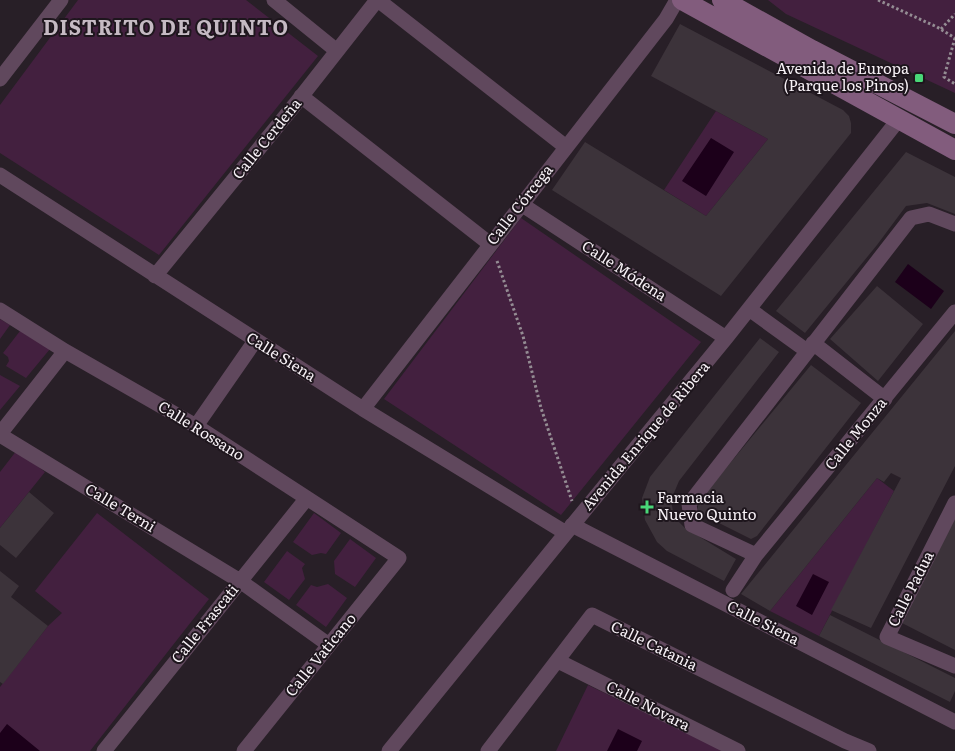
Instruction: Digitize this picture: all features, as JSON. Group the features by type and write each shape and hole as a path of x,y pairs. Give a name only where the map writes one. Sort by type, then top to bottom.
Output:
{"main road":[{"path":"682,0 955,150"},
{"path":"722,0 812,50 955,124"}],"street":[{"path":"0,79 60,0"},
{"path":"274,0 337,50"},
{"path":"378,0 566,147"},
{"name":"Calle Cerdeña","path":"155,276 378,0"},
{"name":"Calle Córcega","path":"362,409 492,249 521,204 666,19 677,0"},
{"path":"301,96 492,249"},
{"name":"Avenida Enrique de Ribera","path":"389,751 726,338 899,119"},
{"name":"Calle Siena","path":"0,175 362,409 569,529 955,722"},
{"name":"Calle Módena","path":"521,204 726,338"},
{"path":"756,555 692,525 689,504 911,218 929,214 955,224"},
{"path":"749,309 810,347 885,399"},
{"name":"Calle Rossano","path":"0,310 65,351 196,426 399,558"},
{"name":"Calle Monza","path":"733,590 756,555 955,312"},
{"path":"196,426 255,341"},
{"path":"0,434 65,351"},
{"name":"Calle Terni","path":"0,434 240,581 329,645"},
{"name":"Calle Frascati","path":"104,751 307,498"},
{"name":"Calle Padua","path":"955,503 887,637 955,666"},
{"name":"Calle Vaticano","path":"244,751 399,558"},
{"name":"Calle Catania","path":"488,751 560,667 592,615 843,746 869,751"},
{"name":"Calle Novara","path":"560,667 735,750"}],"path":[{"path":"879,0 955,38 944,77 955,84"},
{"path":"940,29 955,14"},
{"path":"492,249 523,336 540,408 572,501"}],"shaded area":[{"path":"78,0 246,0 318,56 159,255 0,153 0,105"},
{"path":"768,0 955,0 955,93 786,14"},
{"path":"716,111 768,139 706,216 664,190"},
{"path":"711,138 734,152 706,196 682,181"},
{"path":"521,218 701,342 561,515 384,399"},
{"path":"908,264 944,291 931,309 895,282"},
{"path":"0,319 10,325 0,339"},
{"path":"20,331 50,349 26,378 6,366 9,361 8,357 3,353"},
{"path":"0,375 20,386 0,410"},
{"path":"17,450 45,472 0,528 0,472"},
{"path":"877,478 894,491 819,636 770,611"},
{"path":"97,513 209,599 90,751 0,751 0,687 48,626 62,613 35,591"},
{"path":"314,513 341,533 326,554 312,555 293,542"},
{"path":"350,539 376,558 355,587 335,574 334,561"},
{"path":"287,551 305,564 302,568 305,579 289,600 264,582"},
{"path":"813,574 829,582 812,615 796,606"},
{"path":"328,584 347,598 326,627 296,605 311,585 317,587"},
{"path":"588,685 723,751 556,751"},
{"path":"7,724 40,751 0,751 0,733"},
{"path":"618,729 642,741 637,751 607,751"}],"building":[{"path":"680,24 843,110 849,116 851,123 851,133 721,296 552,190 585,142 706,216 768,139 651,76"},
{"path":"906,152 955,177 955,214 927,203 906,206 877,245 805,333 776,311"},
{"path":"877,286 923,324 878,381 830,339"},
{"path":"955,331 955,466 871,628 831,610 901,478 891,473 884,482 877,478 770,611 741,594"},
{"path":"760,338 779,352 679,481 671,500 674,517 685,528 736,559 724,581 667,551 657,542 645,520 642,498 650,477"},
{"path":"811,365 861,403 757,536 751,539 697,512 699,501"},
{"path":"29,492 54,513 16,558 0,545 0,528"},
{"path":"955,519 955,650 900,622"},
{"path":"0,571 19,586 11,597 48,626 3,684 0,682"},
{"path":"830,615 955,678 955,691 950,702 819,636"}],"place":[{"name":"Avenida de Europa (Parque los Pinos)","path":"919,78"},
{"name":"Farmacia Nuevo Quinto","path":"647,507"}],"district":[{"name":"DISTRITO DE QUINTO","path":"166,28"}]}
